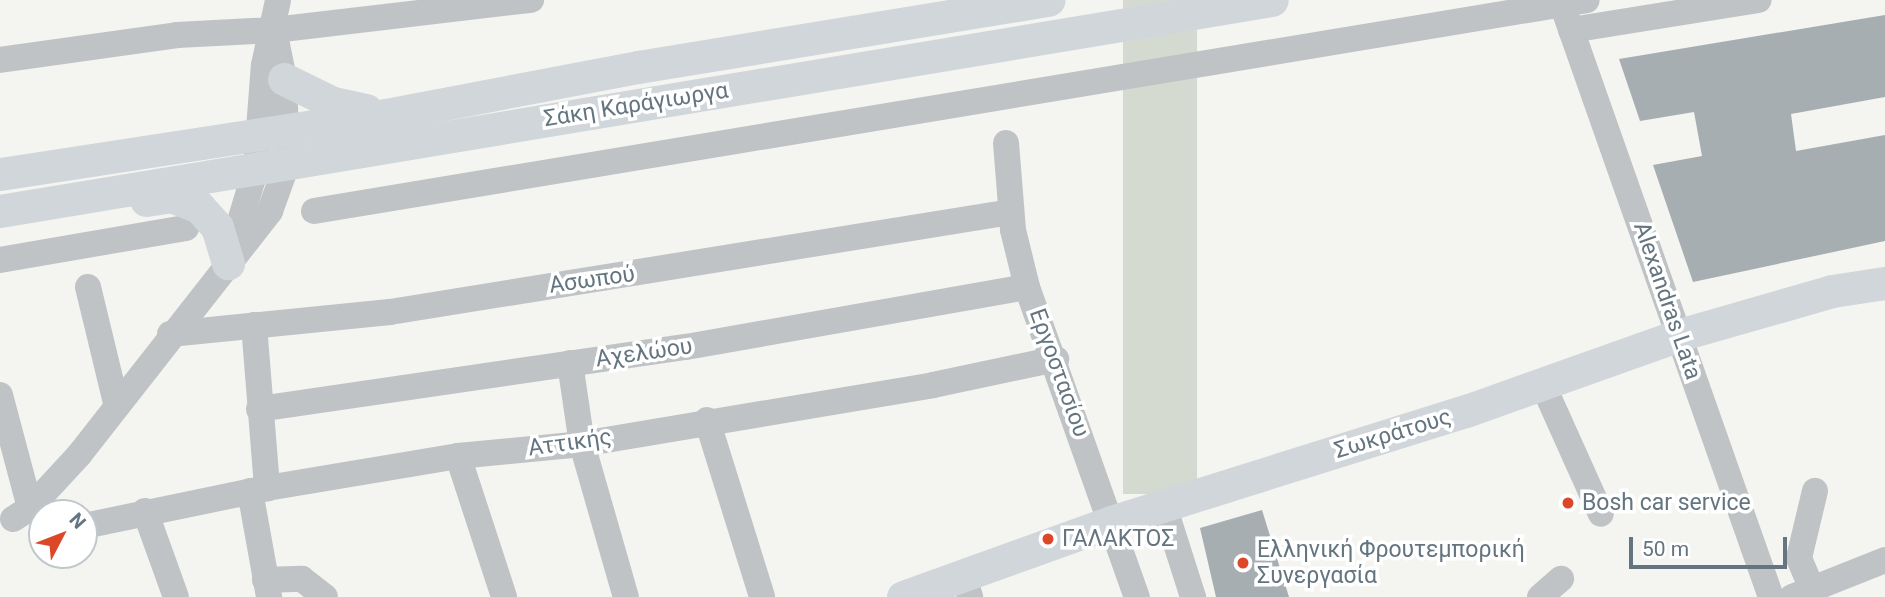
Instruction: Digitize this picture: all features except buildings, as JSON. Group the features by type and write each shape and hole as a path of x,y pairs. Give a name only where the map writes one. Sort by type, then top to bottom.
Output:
{"main road":[{"name":"Σάκη Καράγιωργα","path":"0,174 273,130 386,115 638,67 1049,0"},
{"name":"Σάκη Καράγιωργα","path":"0,211 1272,0"},
{"path":"284,79 333,103 386,115"},
{"path":"121,192 144,200 172,196 192,202 218,227 228,262"},
{"name":"Σωκράτους","path":"903,597 967,586 1111,522 1543,385 1679,335 1832,291 1885,283"}],"street":[{"path":"21,520 72,464 170,334 270,211 273,130 264,65 274,30 278,0"},
{"path":"0,60 177,35 274,30 531,0"},
{"path":"1572,30 1759,0"},
{"path":"314,211 1575,2"},
{"name":"Alexandras Lata","path":"1575,2 1572,30 1771,597"},
{"path":"273,130 284,79 274,30"},
{"name":"Εργοστασίου","path":"1006,143 1011,212 1027,287 1056,359 1137,597"},
{"name":"Ασωπού","path":"170,334 390,312 1011,212"},
{"path":"0,260 186,228"},
{"path":"88,287 116,403"},
{"name":"Αχελώου","path":"259,410 570,363 1027,287"},
{"path":"254,325 259,410 258,489 267,589 302,579 325,597"},
{"name":"Αττικής","path":"98,523 258,489 458,456 582,444 707,419 933,385 1056,359"},
{"path":"570,363 582,444 626,597"},
{"path":"1543,385 1601,514"},
{"path":"1,402 21,520"},
{"path":"707,419 762,597"},
{"path":"458,456 504,597"},
{"path":"1815,491 1799,558 1802,593 1885,560"},
{"path":"1164,506 1193,597"},
{"path":"145,511 176,597"},
{"path":"1540,597 1561,579"}],"shaded area":[{"path":"1123,0 1197,0 1197,494 1123,494"}],"place":[{"name":"Bosh car service","path":"1568,503"},
{"name":"ΓΑΛΑΚΤΟΣ","path":"1048,539"},
{"name":"Ελληνική Φρουτεμπορική Συνεργασία","path":"1243,563"}]}
